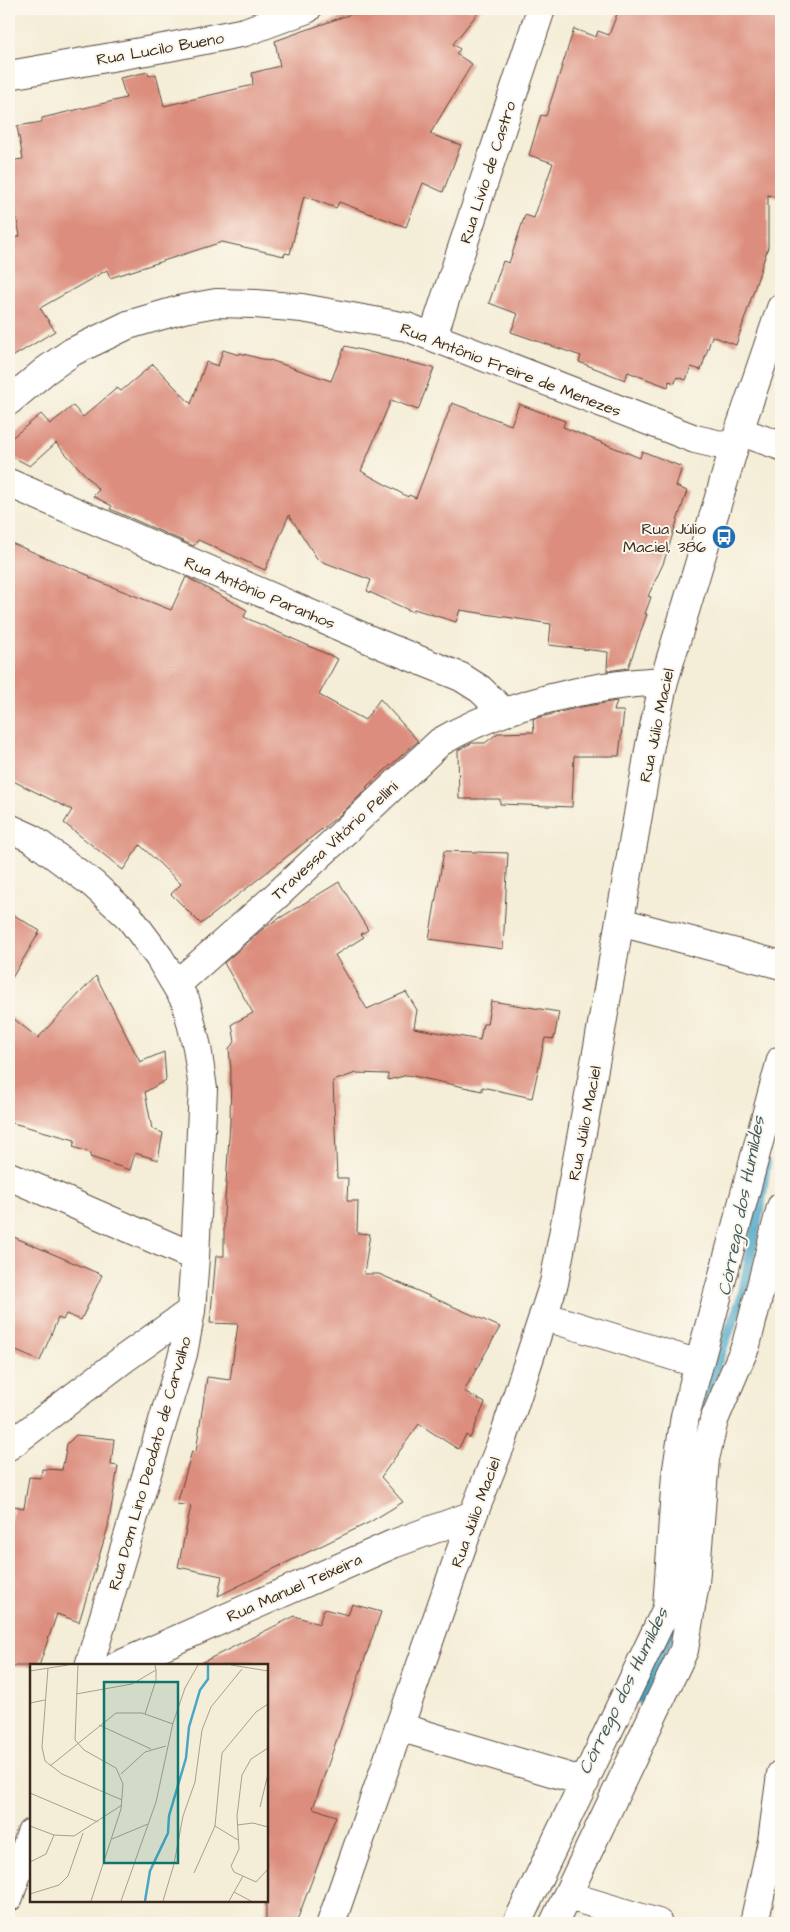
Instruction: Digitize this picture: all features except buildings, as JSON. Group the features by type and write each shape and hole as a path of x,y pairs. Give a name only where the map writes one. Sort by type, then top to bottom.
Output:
{"street":[{"name":"Rua Lucilo Bueno","path":"9,75 245,32 307,9"},
{"name":"Rua Lívio de Castro","path":"433,336 541,9"},
{"name":"Rua Antônio Freire de Menezes","path":"9,401 72,352 128,326 184,308 216,303 302,308 407,327 695,439 736,440 781,446"},
{"name":"Rua Júlio Maciel","path":"331,1923 473,1515 502,1439 554,1283 620,922 650,745 664,681 736,440 781,308"},
{"name":"Rua Antônio Paranhos","path":"9,483 382,645 461,677 480,689 504,712"},
{"name":"Travessa Vitório Pellini","path":"176,985 275,897 440,742 455,733 504,712 582,690 635,682 664,681"},
{"name":"Rua Dom Lino Deodato de Carvalho","path":"9,828 32,838 93,884 130,918 160,956 186,1002 198,1047 203,1088 195,1257 191,1311 184,1354 90,1664"},
{"path":"620,922 781,965"},
{"path":"554,1923 569,1896 684,1650 695,1583 687,1514 676,1475 685,1416 781,1060"},
{"path":"9,1176 195,1257"},
{"path":"516,1923 567,1823 668,1608 687,1514 705,1459 714,1420 746,1345 781,1207"},
{"path":"9,1446 125,1358 191,1311"},
{"path":"543,1316 699,1364"},
{"name":"Rua Manuel Teixeira","path":"122,1664 378,1550 473,1515"},
{"path":"400,1727 585,1782"},
{"path":"754,1923 772,1842 781,1774"},
{"path":"567,1823 595,1837"},
{"path":"9,1897 30,1835"},
{"path":"569,1896 658,1923"}],"waterway":[{"name":"Córrego dos Humildes","path":"703,1399 742,1297 762,1195 766,1163"},
{"name":"Córrego dos Humildes","path":"639,1699 680,1613"}],"place":[{"name":"Rua Júlio Maciel, 386","path":"724,537"}]}
